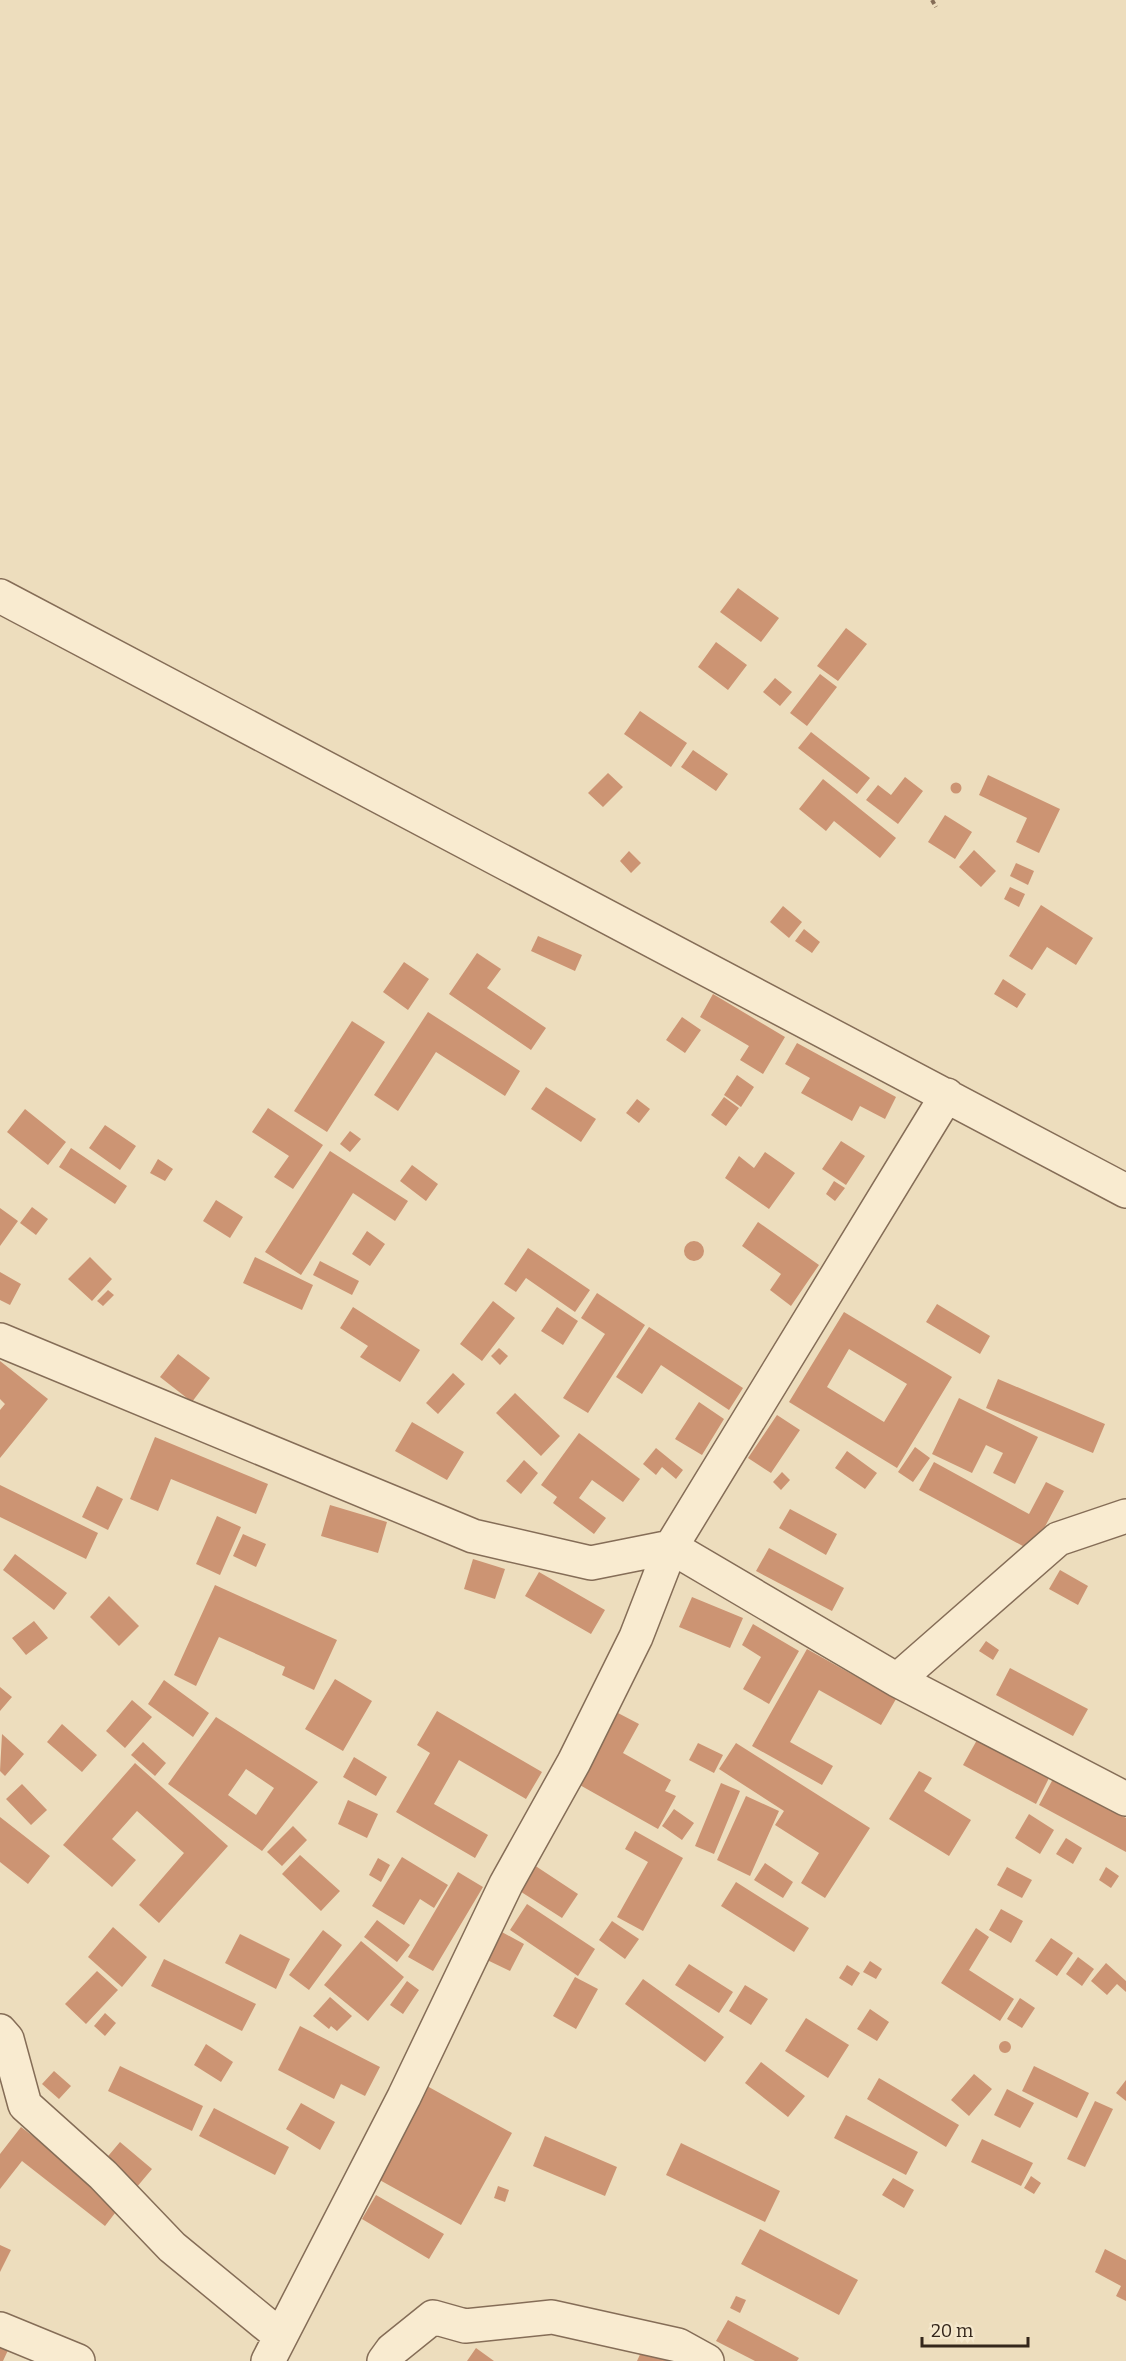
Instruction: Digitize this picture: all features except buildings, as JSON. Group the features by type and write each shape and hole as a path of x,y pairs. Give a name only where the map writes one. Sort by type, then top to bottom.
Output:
{"street":[{"path":"0,596 1126,1191"},
{"path":"0,2031 7,2039 25,2105 104,2175 273,2348 404,2097 506,1884 574,1762 636,1637 671,1547 948,1095"},
{"path":"0,1340 473,1536 591,1563 671,1547 897,1680 1126,1799"},
{"path":"897,1680 1058,1539 1126,1516"},
{"path":"384,2361 392,2350 433,2317 465,2326 552,2317 678,2345 707,2361"},
{"path":"0,2329 78,2361"}],"path":[{"path":"932,0 936,8"}]}
